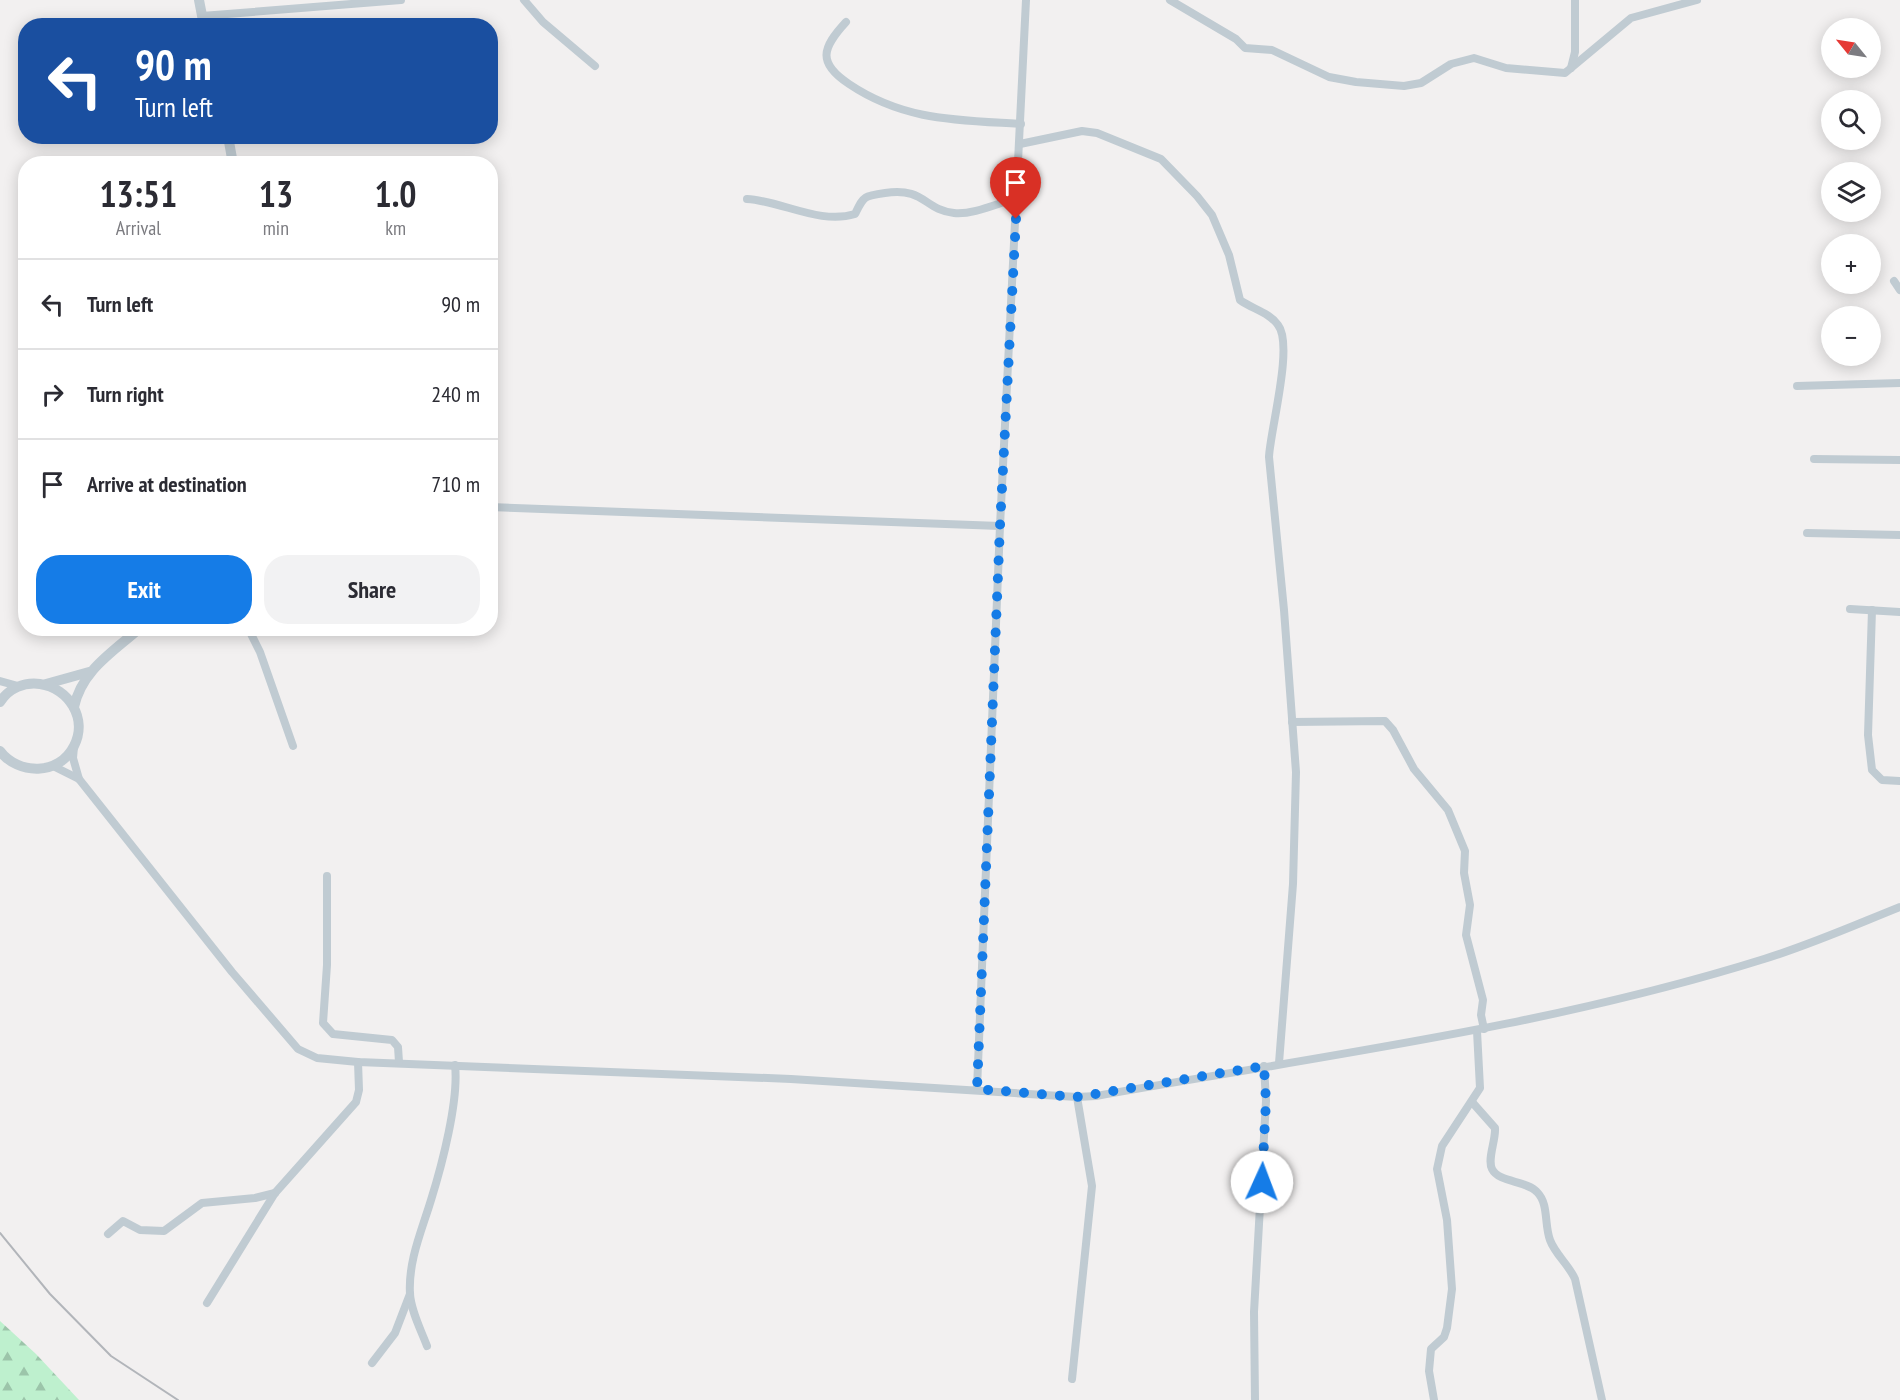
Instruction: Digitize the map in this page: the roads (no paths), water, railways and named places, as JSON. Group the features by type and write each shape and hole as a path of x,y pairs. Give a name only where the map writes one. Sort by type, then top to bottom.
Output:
{"street":[{"path":"199,0 202,18"},
{"path":"231,18 401,0"},
{"path":"524,0 543,22 595,66"},
{"path":"977,1089 1000,526 1026,0"},
{"path":"1170,0 1236,39 1245,48 1272,50 1329,77 1404,86 1421,83 1451,64 1474,58 1506,68 1554,74 1565,73 1631,18 1697,0"},
{"path":"1571,68 1575,52 1575,0"},
{"path":"846,22 826,48 825,60 831,70 866,95 912,114 1021,124"},
{"path":"1020,144 1082,131 1097,133 1161,159 1197,195 1212,215 1230,255 1240,300 1273,319 1281,327 1283,339 1278,406 1270,439 1269,457 1284,610 1296,772 1293,884 1279,1064"},
{"path":"747,199 766,200 833,217 855,214 858,204 864,197 900,191 915,194 954,213 1017,198"},
{"path":"1894,281 1900,290"},
{"path":"1797,386 1900,383"},
{"path":"1814,459 1900,460"},
{"path":"498,507 1000,526"},
{"path":"1807,533 1900,535"},
{"path":"1850,609 1900,612"},
{"path":"1872,610 1868,735 1872,770 1882,780 1900,781"},
{"path":"74,707 77,694 89,672 131,636"},
{"path":"252,636 260,652 293,746"},
{"path":"45,685 89,672"},
{"path":"0,681 18,686"},
{"path":"0,702 4,695 18,686 31,683 45,685 62,692 74,707 78,720 73,758 79,779 293,1044 298,1049 318,1058 358,1062 977,1089 1077,1097 1480,1030 1695,980 1767,958 1900,907"},
{"path":"1292,722 1385,721 1393,730 1414,769 1448,810 1465,851 1464,873 1470,905 1466,935 1483,1000 1480,1030 1482,1078 1480,1088 1472,1102 1442,1146 1438,1160 1437,1169 1447,1220 1452,1289 1444,1337 1431,1349 1429,1371 1434,1400"},
{"path":"0,765 14,764 40,769 53,766 74,747"},
{"path":"0,751 14,764"},
{"path":"53,766 79,779"},
{"path":"327,876 327,965 323,1023 327,1029 340,1035 392,1040 398,1047 399,1062"},
{"path":"207,1303 276,1192 356,1102 359,1090 358,1062"},
{"path":"372,1364 395,1333 410,1294 418,1241 431,1202 453,1108 455,1065"},
{"path":"1255,1400 1254,1312 1265,1125 1264,1066"},
{"path":"1072,1379 1092,1186 1077,1097"},
{"path":"1472,1102 1495,1128 1491,1164 1493,1171 1527,1184 1543,1201 1550,1240 1567,1262 1575,1279 1602,1400"},
{"path":"108,1234 123,1221 140,1230 164,1231 202,1203 255,1198 276,1192"},
{"path":"410,1294 427,1346"}],"railway":[{"path":"0,1233 50,1294 111,1356 178,1400"}]}
